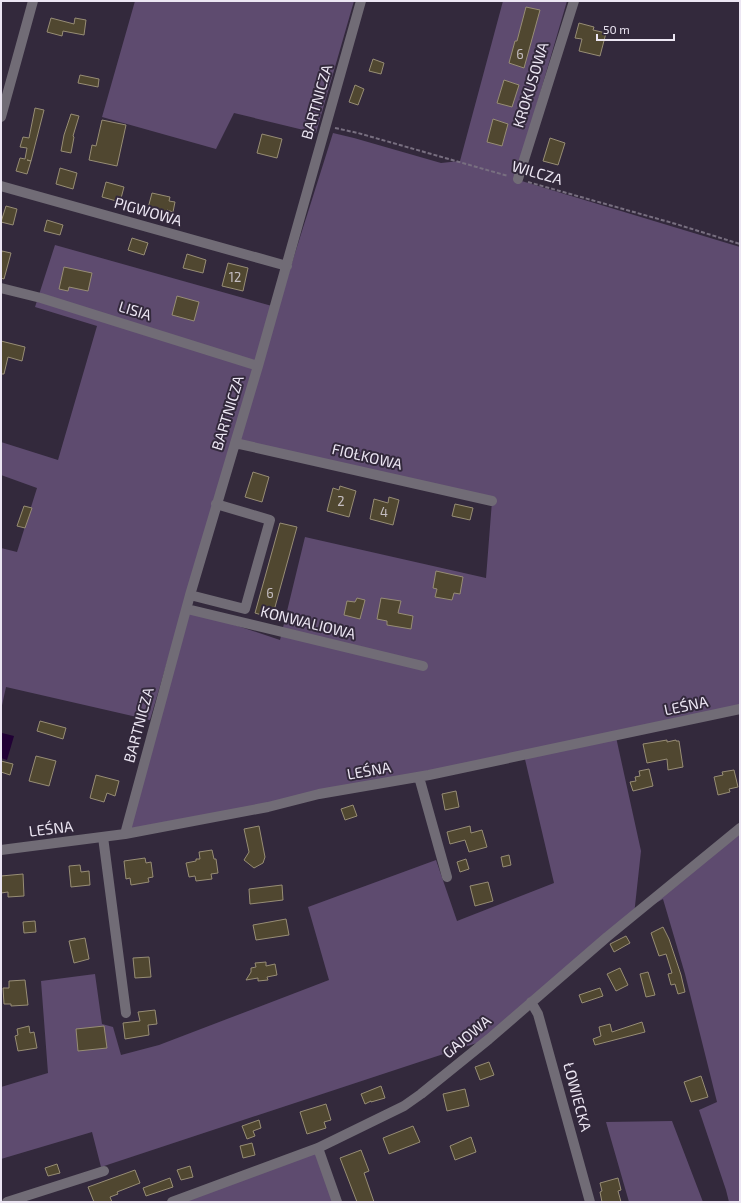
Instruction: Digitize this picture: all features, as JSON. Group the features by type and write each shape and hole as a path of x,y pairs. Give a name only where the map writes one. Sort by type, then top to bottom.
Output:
{"street":[{"path":"1,118 33,1"},
{"name":"BARTNICZA","path":"125,834 186,608 287,266 361,1"},
{"name":"KROKUSOWA","path":"518,179 574,1"},
{"name":"PIGWOWA","path":"1,186 287,266"},
{"name":"LISIA","path":"1,288 41,298 258,366"},
{"name":"FIOŁKOWA","path":"235,443 492,501"},
{"path":"190,595 245,609 270,520 216,504"},
{"name":"KONWALIOWA","path":"186,608 423,666"},
{"name":"LEŚNA","path":"1,850 125,834 268,807 319,794 419,777 740,709"},
{"path":"419,777 447,877"},
{"name":"GAJOWA","path":"172,1202 318,1148 404,1106 489,1039 607,937 740,828"},
{"path":"103,837 126,1013"},
{"name":"ŁOWIECKA","path":"532,1002 538,1014 590,1202"},
{"path":"318,1148 337,1202"},
{"path":"7,1202 104,1171"}],"path":[{"name":"WILCZA","path":"326,126 365,135 676,224 740,244"}],"shaded area":[{"path":"135,1 354,1 316,133 234,113 216,149 102,117"},
{"path":"503,1 567,1 515,179 740,247 740,711 616,737 641,851 634,915 489,1039 101,1167 92,1132 1,1159 1,1087 48,1073 41,981 95,974 102,1024 113,1027 121,1055 159,1045 329,980 308,907 436,860 457,921 554,883 524,755 125,834 187,609 280,640 305,537 486,578 492,501 235,443 333,133 441,163 460,161"},
{"path":"55,245 272,306 150,720 6,687 1,710 1,548 17,552 37,488 1,475 1,442 58,460 97,326 35,307"},
{"path":"2,733 14,736 7,760 1,758"},
{"path":"740,828 740,1202 729,1202 699,1110 717,1102 685,974 663,899 634,915"},
{"path":"672,1121 703,1202 629,1202 606,1122"},
{"path":"318,1148 333,1202 172,1202"}],"building":[{"path":"526,7 540,10 524,68 509,63 515,41 517,41"},
{"path":"51,18 74,24 75,18 86,20 84,35 63,31 62,36 47,32"},
{"path":"579,23 594,27 593,30 606,33 600,56 579,51 582,39 575,38"},
{"path":"373,59 384,63 381,74 369,71"},
{"path":"80,75 99,79 98,87 78,83"},
{"path":"504,80 519,85 512,107 497,103"},
{"path":"355,85 364,89 358,105 349,102"},
{"path":"35,108 44,110 27,174 16,171 20,158 25,159 27,148 20,147 23,137 29,138"},
{"path":"71,114 79,116 73,136 71,153 61,151 64,135"},
{"path":"493,119 508,124 502,146 487,142"},
{"path":"102,120 126,125 117,166 89,160 92,145 96,146"},
{"path":"262,134 282,139 277,158 257,153"},
{"path":"550,138 565,143 558,165 543,161"},
{"path":"60,168 77,173 73,189 56,184"},
{"path":"106,182 124,187 120,202 102,197"},
{"path":"152,193 170,197 169,201 175,202 173,212 167,210 166,213 148,208"},
{"path":"6,206 17,209 13,225 1,222"},
{"path":"47,220 63,225 60,235 44,231"},
{"path":"132,238 148,243 144,255 128,250"},
{"path":"2,251 11,253 4,279 1,278"},
{"path":"187,254 206,260 203,273 183,268"},
{"path":"228,263 248,268 243,291 222,286"},
{"path":"64,267 92,273 88,291 69,287 68,291 59,289"},
{"path":"177,296 199,302 194,321 172,315"},
{"path":"1,341 25,347 22,361 8,357 4,374 1,374"},
{"path":"253,472 269,477 262,502 245,497"},
{"path":"340,486 356,491 349,517 327,511 333,488 339,490"},
{"path":"389,497 399,500 393,525 370,519 374,499 388,503"},
{"path":"455,504 473,508 470,520 452,516"},
{"path":"24,506 32,508 25,528 17,526"},
{"path":"280,523 297,527 272,618 255,613"},
{"path":"436,571 463,577 460,594 454,593 452,600 435,597 437,589 433,588"},
{"path":"357,598 365,600 360,619 344,615 347,601 355,602"},
{"path":"381,598 401,601 398,613 413,616 411,629 387,625 387,621 377,619"},
{"path":"40,721 66,728 63,739 37,731"},
{"path":"667,740 667,742 676,740 679,741 683,767 668,770 667,759 647,763 643,744"},
{"path":"36,756 56,761 49,786 29,781"},
{"path":"1,761 13,764 10,775 1,772"},
{"path":"649,769 653,786 633,791 630,782 636,781 635,777 640,776 639,771"},
{"path":"734,770 738,787 729,789 730,792 718,795 714,777 723,775 722,772"},
{"path":"96,775 119,781 115,796 107,793 104,802 90,798"},
{"path":"456,791 459,807 445,810 442,794"},
{"path":"353,805 357,816 345,820 341,809"},
{"path":"259,826 265,857 263,863 254,868 244,860 249,852 244,829"},
{"path":"470,826 471,833 482,830 487,847 469,852 465,840 450,844 447,832"},
{"path":"212,850 214,859 216,859 218,873 211,874 212,879 196,881 195,876 189,877 186,863 200,859 199,852"},
{"path":"509,855 511,865 503,867 501,857"},
{"path":"145,858 146,863 151,862 153,877 148,878 149,882 131,885 130,878 126,879 124,861"},
{"path":"466,859 469,869 460,872 457,862"},
{"path":"80,865 81,872 89,871 90,885 71,887 69,866"},
{"path":"23,874 24,896 8,897 8,892 1,893 1,876"},
{"path":"488,882 493,901 475,906 470,886"},
{"path":"282,885 283,900 250,904 249,889"},
{"path":"286,919 289,935 256,940 253,925"},
{"path":"35,921 36,932 24,933 23,922"},
{"path":"663,927 669,939 685,992 678,994 675,984 671,985 668,974 672,973 666,954 659,956 651,933"},
{"path":"626,936 630,943 614,952 610,944"},
{"path":"85,938 89,959 74,963 69,941"},
{"path":"149,957 151,977 135,978 133,958"},
{"path":"266,962 266,966 275,964 277,975 267,977 268,980 258,981 258,978 246,980 251,972 251,968 256,967 255,963"},
{"path":"620,968 628,985 616,991 607,974"},
{"path":"648,972 655,995 646,997 640,974"},
{"path":"25,980 28,1005 11,1006 11,1004 4,1004 3,988 9,988 9,981"},
{"path":"600,988 603,996 582,1003 579,995"},
{"path":"155,1010 157,1024 148,1025 149,1035 125,1039 123,1023 140,1021 138,1012"},
{"path":"642,1022 645,1032 595,1045 593,1039 601,1036 599,1027 610,1024 612,1032"},
{"path":"29,1026 30,1033 34,1032 37,1048 18,1051 15,1036 18,1035 17,1029"},
{"path":"104,1026 107,1048 78,1051 76,1029"},
{"path":"489,1062 494,1075 480,1080 475,1067"},
{"path":"701,1076 708,1097 691,1102 684,1082"},
{"path":"381,1086 385,1098 365,1104 361,1094"},
{"path":"465,1089 469,1106 447,1111 443,1094"},
{"path":"326,1104 331,1120 324,1122 326,1128 307,1134 300,1112"},
{"path":"259,1120 261,1128 253,1131 255,1136 247,1139 242,1126"},
{"path":"413,1126 420,1142 389,1154 383,1138"},
{"path":"471,1137 476,1152 455,1160 450,1146"},
{"path":"252,1143 255,1155 243,1158 240,1146"},
{"path":"361,1150 369,1171 364,1173 374,1202 357,1202 340,1158"},
{"path":"57,1164 60,1173 48,1176 45,1168"},
{"path":"190,1166 193,1177 181,1180 177,1170"},
{"path":"135,1170 140,1183 117,1192 118,1194 110,1197 112,1202 94,1202 88,1187"},
{"path":"170,1178 173,1187 146,1196 143,1188"},
{"path":"618,1178 621,1190 618,1191 621,1202 602,1202 600,1183"}]}
